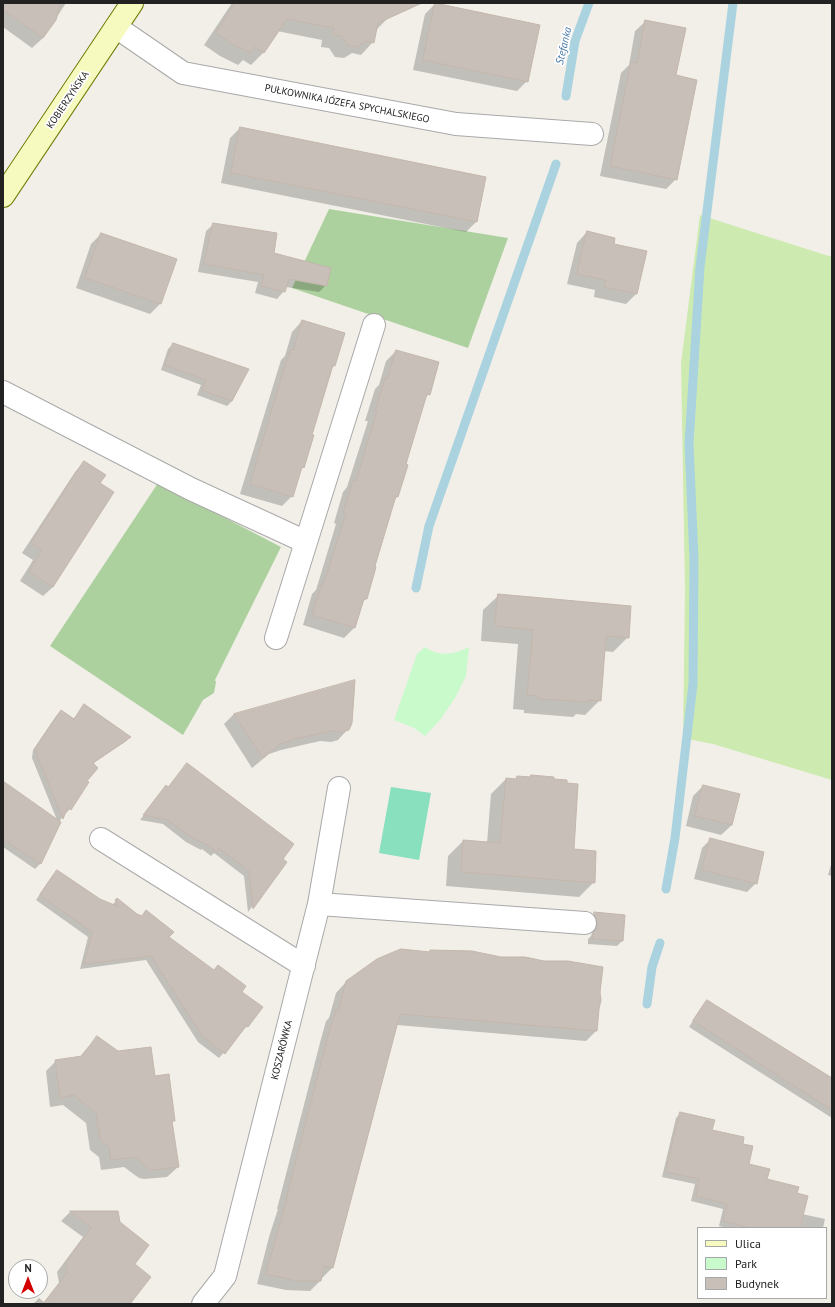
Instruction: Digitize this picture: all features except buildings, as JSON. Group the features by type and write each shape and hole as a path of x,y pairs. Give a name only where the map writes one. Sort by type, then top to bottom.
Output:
{"street":[{"name":"KOBIERZYŃSKA","path":"3,196 132,3"},
{"name":"PUŁKOWNIKA JÓZEFA SPYCHALSKIEGO","path":"116,27 183,73 456,124 592,134"},
{"path":"276,638 374,325"},
{"path":"3,392 191,489 306,542"},
{"name":"KOSZARÓWKA","path":"203,1304 225,1276 319,904 340,788"},
{"path":"100,839 304,966"},
{"path":"319,904 585,923"}],"green space":[{"path":"329,209 508,238 468,348 292,288"},
{"path":"700,215 832,257 832,780 713,744 683,738 685,590 681,363"},
{"path":"158,483 281,547 215,680 214,693 203,700 183,735 50,646"},
{"path":"425,647 441,654 447,654 458,652 469,647 466,676 455,698 440,720 425,736 414,728 394,720 417,654"},
{"path":"391,787 431,793 419,860 379,853"}],"waterway":[{"name":"Stefanka","path":"566,96 575,41 589,3"},
{"path":"666,889 675,838 693,684 694,559 689,444 700,267 733,3"},
{"path":"416,588 429,526 556,164"},
{"path":"647,1004 652,967 660,943"}]}
